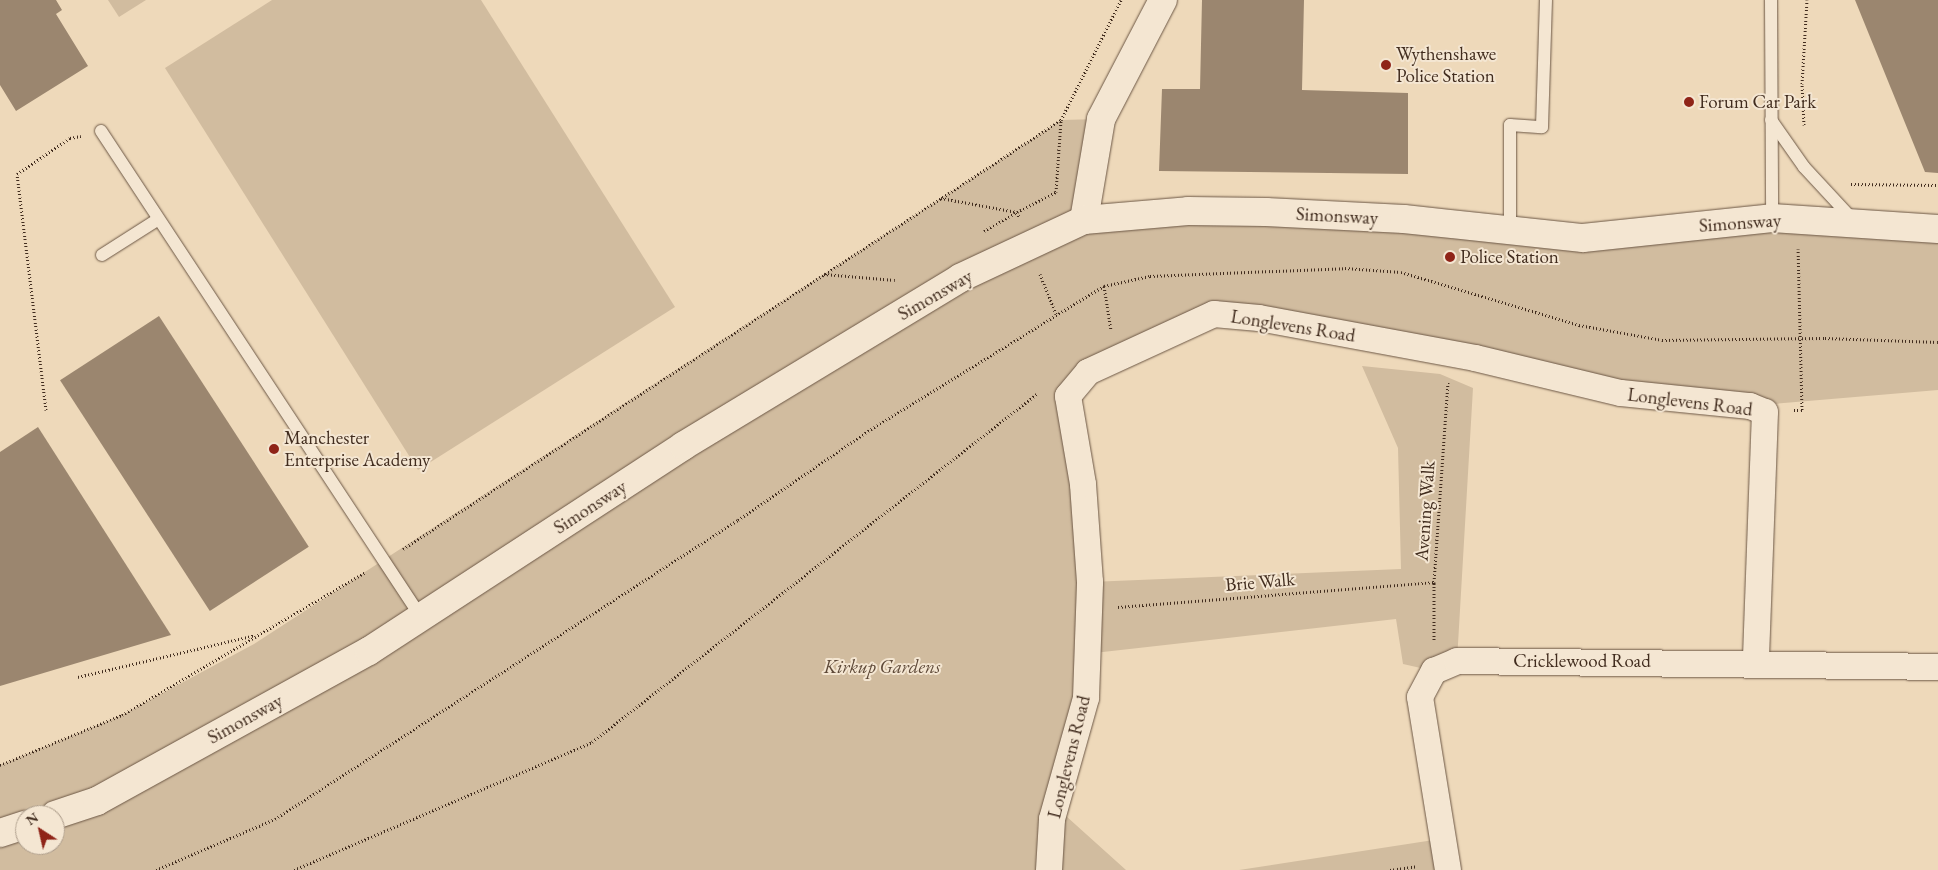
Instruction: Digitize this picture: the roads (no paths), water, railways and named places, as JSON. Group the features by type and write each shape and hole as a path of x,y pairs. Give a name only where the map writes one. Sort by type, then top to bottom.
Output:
{"street":[{"path":"1084,220 1101,119 1163,0"},
{"name":"Simonsway","path":"65,812 98,801 369,651 683,446 960,278 1084,220 1188,211 1266,212 1404,219 1583,238 1785,219 1938,230"},
{"name":"Longlevens Road","path":"1049,870 1052,819 1086,698 1090,582 1083,484 1068,396 1088,372 1115,357 1214,314 1259,318 1450,354 1621,393 1750,406 1765,412 1756,662"},
{"name":"Cricklewood Road","path":"1448,870 1420,697 1434,671 1457,661 1756,662 1938,666"},
{"path":"0,833 15,828"}],"lane":[{"path":"1510,231 1510,125 1542,127 1546,0"},
{"path":"1771,0 1772,120 1785,219"},
{"path":"1772,120 1804,167 1857,224"},
{"path":"101,132 157,220 421,617"},
{"path":"102,255 157,220"}],"place":[{"name":"Wythenshawe Police Station","path":"1386,65"},
{"name":"Forum Car Park","path":"1689,102"},
{"name":"Police Station","path":"1450,257"},
{"name":"Manchester Enterprise Academy","path":"274,449"}],"park label":[{"name":"Kirkup Gardens","path":"882,667"}]}
